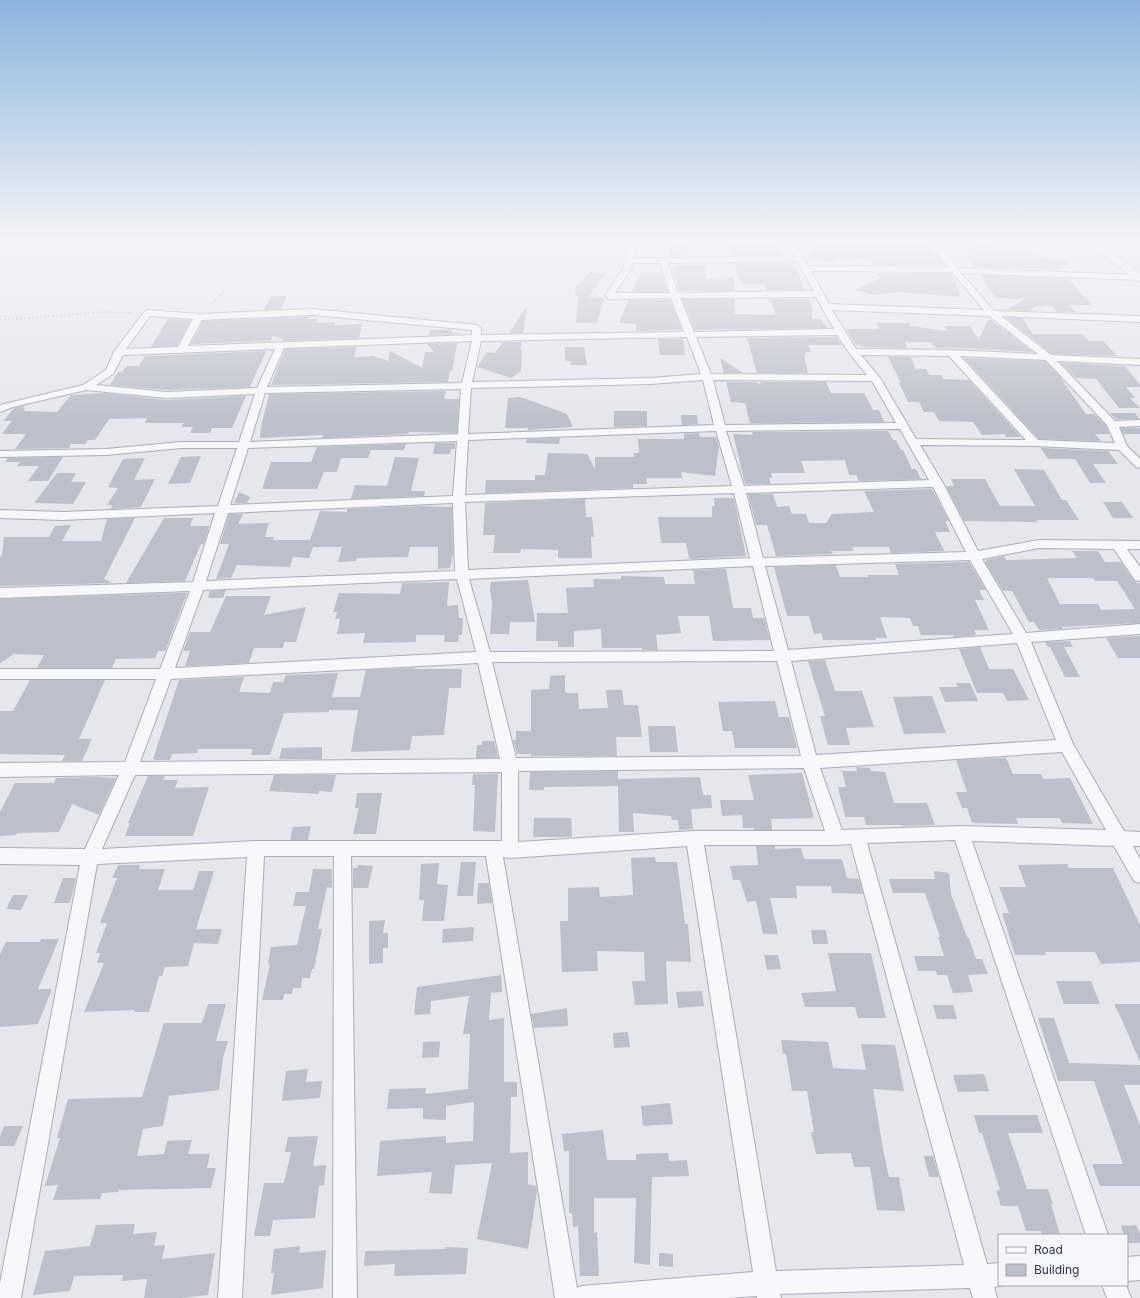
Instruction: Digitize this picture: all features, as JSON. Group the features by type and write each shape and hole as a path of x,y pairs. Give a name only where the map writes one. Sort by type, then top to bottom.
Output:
{"street":[{"path":"677,301 707,377 720,428 739,490 810,762 836,838"},
{"path":"823,301 853,352 876,378 937,483 974,556 1022,638 1066,746 1140,875"},
{"path":"980,301 990,312 1048,357 1112,424 1122,447 1140,465"},
{"path":"826,307 990,312 1140,319"},
{"path":"0,409 10,405 86,387 110,372 120,352 148,313 199,317 313,312 476,328 477,338 466,387 459,499 462,575 484,657 510,766 502,849 568,1298"},
{"path":"182,349 199,317"},
{"path":"120,352 477,338 840,332"},
{"path":"9,1298 90,856 130,769 166,674 198,586 222,509 245,445 261,390 281,345"},
{"path":"853,352 952,353 1140,362"},
{"path":"952,353 1035,443"},
{"path":"86,387 167,395 261,390 466,387 651,381 707,377 876,378"},
{"path":"1112,424 1140,423"},
{"path":"0,454 106,452 181,445 245,445 720,428 904,426"},
{"path":"914,442 1035,443 1122,447"},
{"path":"0,514 63,516 459,499 937,483"},
{"path":"0,592 198,586 758,562 974,556 1039,544 1140,545"},
{"path":"1117,544 1140,577"},
{"path":"0,674 166,674 484,657 782,656 1140,629"},
{"path":"0,770 810,762 1066,746"},
{"path":"961,833 1097,1234"},
{"path":"0,856 90,856 256,849 502,849 694,838 836,838 961,833 1140,839"},
{"path":"857,836 989,1276 985,1298"},
{"path":"694,838 768,1291"},
{"path":"342,848 345,1128 344,1298"},
{"path":"230,1298 256,849"},
{"path":"1128,1269 1140,1268"},
{"path":"582,1298 768,1291 989,1276"},
{"path":"1114,1286 1119,1298"}],"path":[{"path":"199,317 216,301"},
{"path":"0,320 102,312 148,313"}],"building":[{"path":"269,301 285,301 281,309 264,310"},
{"path":"578,301 603,301 597,323 576,323"},
{"path":"629,301 670,301 682,330 636,331 636,324 619,323"},
{"path":"683,301 735,301 735,314 776,315 771,301 809,301 812,307 812,319 821,319 827,328 695,330"},
{"path":"1022,301 1088,301 1092,305 1069,305 1076,312 1057,312 1051,305 1037,306 1030,311 1006,310"},
{"path":"527,306 523,333 509,333"},
{"path":"309,317 308,319 318,319 317,323 335,322 334,325 362,324 359,338 283,341 283,339 273,336 270,341 191,344 203,321"},
{"path":"1006,318 1022,318 1033,334 1082,334 1089,341 1103,341 1117,356 1052,354"},
{"path":"168,319 191,320 177,346 151,347"},
{"path":"990,319 1033,352 936,348 931,342 905,342 907,348 861,347 860,345 856,345 846,329 879,329 876,323 909,323 910,326 947,331 944,326 970,326 979,340 987,321"},
{"path":"430,330 452,330 452,333 459,334 429,335"},
{"path":"836,337 842,345 808,345 811,352 805,352 806,355 804,355 808,373 757,373 747,338"},
{"path":"658,339 683,339 685,355 660,355"},
{"path":"503,342 522,342 520,349 522,349 521,371 511,378 477,367 487,352 495,353"},
{"path":"457,343 452,372 450,370 448,382 271,385 285,349 356,347 354,357 373,356 388,361 390,351 422,368 425,352 434,352 427,344"},
{"path":"565,347 584,347 587,365 570,365 571,361 565,361"},
{"path":"266,351 250,387 167,390 110,385 118,372 122,372 127,366 139,366 145,356"},
{"path":"888,357 911,357 915,369 926,369 929,375 941,375 943,379 969,380 1021,437 1006,437 1005,434 982,435 973,422 939,421 934,412 924,412 919,402 908,402 899,383 901,383"},
{"path":"720,358 743,373 724,373"},
{"path":"964,358 1045,361 1060,377 1086,414 1094,414 1106,426 1109,434 1095,434 1101,441 1039,439"},
{"path":"1061,363 1125,366 1140,385 1140,387 1126,387 1135,398 1130,398 1140,408 1119,408 1096,379 1076,378"},
{"path":"726,382 756,382 761,385 760,382 826,382 831,393 864,393 873,410 879,410 884,422 750,423 745,403 731,402"},
{"path":"446,391 444,399 459,399 457,433 409,432 408,434 322,438 323,435 260,438 261,427 269,394"},
{"path":"104,393 167,400 246,396 232,428 212,428 210,433 190,433 193,427 181,427 184,423 145,423 147,418 109,419 95,440 88,440 85,444 71,444 69,448 15,449 26,434 2,434 12,421 3,421 14,408 23,406 25,411 57,412 71,395"},
{"path":"521,397 567,414 573,427 528,430 528,428 505,428 508,398"},
{"path":"614,411 647,411 647,426 614,427"},
{"path":"1110,413 1135,413 1139,419 1116,419"},
{"path":"681,415 697,415 698,424 682,425"},
{"path":"1121,428 1140,428 1140,434 1123,434"},
{"path":"888,431 893,440 896,440 901,450 903,450 912,469 916,469 921,479 859,481 856,475 849,475 845,460 801,461 805,473 771,473 772,478 769,478 771,484 745,484 733,434 753,435 752,432"},
{"path":"699,433 700,437 716,437 719,446 715,476 681,472 682,478 646,478 647,484 633,484 633,488 485,493 486,480 535,480 535,475 545,475 548,453 587,454 595,469 595,457 634,457 634,453 639,453 638,439 684,439 684,434"},
{"path":"560,438 559,444 526,443 527,439"},
{"path":"435,443 455,443 455,449 451,449 450,454 433,454"},
{"path":"406,444 404,450 371,450 368,458 341,458 337,472 324,472 317,489 262,489 271,462 311,462 317,447"},
{"path":"1041,448 1108,451 1118,464 1093,464 1106,483 1090,483 1075,459 1048,459"},
{"path":"201,456 190,483 168,484 181,457"},
{"path":"63,457 48,481 28,481 39,466 17,466 20,462 5,462 8,458"},
{"path":"395,457 419,458 411,491 425,491 424,496 351,499 355,485 387,486"},
{"path":"145,458 134,480 155,479 141,507 111,509 112,505 107,505 118,488 108,487 123,459"},
{"path":"1014,469 1044,470 1062,500 1066,500 1079,520 1037,520 1038,522 964,521 946,486 954,486 951,479 985,479 1000,506 1035,506"},
{"path":"57,473 76,473 71,482 86,482 73,504 34,503"},
{"path":"932,489 949,521 945,521 950,532 935,532 944,551 891,553 889,547 852,547 853,551 831,551 833,554 776,556 767,525 756,525 748,494 773,494 777,507 789,506 792,514 806,514 809,523 826,523 832,514 874,512 864,491"},
{"path":"239,492 250,497 247,503 234,503"},
{"path":"714,498 734,498 746,556 692,559 689,558 686,543 661,543 658,517 712,517 712,506 715,506"},
{"path":"585,499 586,517 592,517 594,537 591,537 592,558 558,558 558,550 521,549 520,553 493,553 495,535 483,535 485,503"},
{"path":"1103,502 1122,502 1133,518 1113,518"},
{"path":"422,506 452,507 453,554 450,568 438,569 438,547 410,547 408,557 357,558 356,561 338,562 342,547 313,547 309,558 293,557 290,567 237,565 231,578 216,579 229,544 220,544 229,514 243,514 238,524 269,523 265,537 274,537 273,540 310,540 320,511 347,512 347,509"},
{"path":"135,518 104,579 112,583 0,586 0,556 2,556 4,537 49,537 55,526 71,525 62,541 101,541 107,519"},
{"path":"164,518 193,518 190,526 209,526 204,544 201,544 185,581 126,583"},
{"path":"1072,551 1098,551 1105,562 1121,562 1134,581 1140,584 1140,623 1062,627 1063,629 1039,630 1034,622 1029,622 1012,591 1003,591 985,562 987,562 986,560 1004,556 1006,560 1077,558","holes":["1047,578 1093,578 1096,581 1117,581 1135,609 1101,610 1098,604 1060,604"]},
{"path":"969,562 986,590 979,590 984,600 975,600 989,630 974,630 976,634 974,635 954,637 953,635 921,635 918,626 913,626 910,618 880,617 887,638 875,638 876,640 823,640 821,633 814,634 809,616 787,616 774,567 836,565 840,577 868,577 868,575 899,575 895,564"},
{"path":"726,569 733,608 751,608 753,618 764,618 770,640 713,641 709,616 678,616 681,633 656,635 658,650 642,650 642,648 602,648 601,629 574,631 574,647 558,647 558,641 536,641 537,613 568,613 566,588 594,587 593,579 621,579 621,576 664,577 665,584 695,584 693,570"},
{"path":"528,580 535,622 510,622 509,634 490,634 492,602 490,590 491,582"},
{"path":"449,582 447,606 458,605 459,618 463,618 462,635 459,635 458,642 444,642 445,635 416,635 416,642 363,643 365,633 337,634 340,619 335,619 337,612 333,612 339,593 400,594 402,583"},
{"path":"226,590 223,598 208,598 210,591"},
{"path":"187,593 165,651 158,651 155,658 116,659 112,668 37,668 44,655 14,654 0,663 0,599"},
{"path":"226,596 271,596 264,615 306,607 296,642 284,642 283,648 254,648 249,663 185,666 190,651 183,651 190,632 210,632"},
{"path":"1140,636 1140,658 1118,658 1106,638"},
{"path":"1070,641 1073,647 1064,647 1080,677 1065,677 1050,647 1048,647 1045,642"},
{"path":"980,647 989,669 1013,669 1029,700 1007,701 1003,693 977,693 959,649"},
{"path":"825,660 835,691 862,691 874,727 846,728 850,745 828,745 820,716 825,716 808,661"},
{"path":"415,668 462,669 461,688 449,688 444,735 412,736 410,750 351,752 358,710 329,710 329,712 284,713 270,755 251,755 253,749 198,749 197,753 172,754 170,760 153,759 179,680 244,677 239,692 270,693 273,682 283,682 286,675 338,673 332,697 360,697 366,670"},
{"path":"565,675 565,693 578,693 579,709 608,708 606,690 622,690 624,705 638,705 642,737 616,737 617,756 531,756 531,754 517,754 513,740 516,740 516,731 531,731 531,690 549,689 550,676"},
{"path":"30,680 105,680 79,739 92,739 82,761 62,761 65,755 0,754 0,711 13,711"},
{"path":"956,683 970,683 978,701 945,702 939,687 958,687"},
{"path":"932,696 946,733 904,734 893,697"},
{"path":"775,701 779,717 789,717 797,748 735,748 732,731 723,731 718,702"},
{"path":"648,726 675,726 678,752 650,752"},
{"path":"482,741 494,741 498,758 476,758 477,745 482,745"},
{"path":"322,747 322,759 279,759 282,748"},
{"path":"1006,758 1013,774 1041,774 1043,779 1070,778 1093,824 1062,823 1060,818 1016,818 1018,824 972,823 967,808 962,808 956,792 967,792 956,760"},
{"path":"856,767 870,768 871,771 885,772 894,803 927,803 935,825 866,825 864,817 845,817 838,787 846,787 842,771 857,771"},
{"path":"618,771 618,779 700,777 703,795 711,795 712,808 691,809 693,829 679,830 678,820 672,820 671,816 633,813 634,832 619,832 618,786 544,787 544,790 529,790 530,772"},
{"path":"802,773 814,818 771,819 772,830 754,830 754,828 743,828 742,815 722,816 720,800 754,800 748,775"},
{"path":"473,774 498,774 495,832 473,831 475,785 472,785"},
{"path":"274,775 336,775 332,792 319,791 318,794 269,791"},
{"path":"148,776 165,776 163,780 178,780 175,788 209,787 193,836 125,836 130,823 128,823"},
{"path":"56,778 116,778 99,815 72,804 59,832 17,833 16,835 0,836 0,812 15,783 54,783"},
{"path":"357,793 382,793 376,834 353,834 359,808 355,808"},
{"path":"534,818 571,818 572,837 533,837"},
{"path":"311,826 308,840 290,840 293,827"},
{"path":"756,846 775,846 775,849 801,848 804,859 842,859 847,878 859,879 863,894 832,893 831,886 796,886 797,898 770,898 778,934 763,934 756,901 747,902 740,880 733,880 730,866 758,865"},
{"path":"655,857 656,862 677,862 685,924 688,924 691,962 666,961 668,1004 635,1005 632,981 645,981 644,952 597,951 598,971 562,972 560,921 568,921 568,888 599,887 600,897 633,895 631,858"},
{"path":"461,862 476,862 473,896 457,896"},
{"path":"439,863 437,884 448,885 444,921 422,921 424,900 419,900 421,864"},
{"path":"1067,864 1069,868 1113,868 1140,925 1140,962 1101,964 1095,952 1045,952 1046,955 1015,955 1002,913 1009,913 999,887 1026,887 1018,865"},
{"path":"118,865 140,865 139,869 165,869 158,890 193,890 199,871 214,871 196,929 222,929 218,944 194,943 188,966 165,967 162,976 159,976 149,1012 134,1012 135,1010 84,1012 104,963 97,963 100,953 96,953 107,923 100,923 117,878 112,878"},
{"path":"358,865 373,866 368,888 353,888 353,868 357,868"},
{"path":"313,869 332,869 332,888 327,887 318,929 322,929 314,969 312,969 310,978 302,978 301,988 293,988 292,994 284,994 283,1000 262,1000 270,964 268,964 271,947 297,945 306,906 293,906 296,892 309,892"},
{"path":"934,871 949,873 951,894 967,937 969,938 976,959 982,959 988,974 968,975 973,992 953,993 947,975 937,975 936,971 918,971 914,956 944,956 938,937 940,937 925,893 893,893 889,879 935,879"},
{"path":"63,878 76,878 70,903 54,903"},
{"path":"478,883 489,883 492,903 477,904"},
{"path":"13,895 28,895 21,910 6,909"},
{"path":"385,920 383,933 388,933 388,948 383,948 383,963 369,964 369,921"},
{"path":"474,927 473,941 442,943 443,929"},
{"path":"811,930 826,930 828,944 813,944"},
{"path":"41,939 59,939 38,989 52,989 38,1024 0,1027 0,954 6,942 40,942"},
{"path":"828,953 871,953 886,1018 858,1018 855,1007 805,1007 801,993 836,991"},
{"path":"764,955 778,955 781,969 767,970"},
{"path":"501,975 502,992 491,993 489,1020 504,1018 504,1082 517,1082 517,1097 511,1097 510,1153 528,1152 528,1184 536,1186 537,1191 528,1249 477,1239 492,1163 455,1165 452,1194 429,1193 432,1172 377,1176 380,1141 446,1136 446,1143 473,1141 474,1102 446,1106 446,1120 423,1119 423,1108 387,1109 389,1089 426,1088 425,1094 468,1089 470,1034 463,1034 469,996 431,1001 430,1014 414,1015 417,987"},
{"path":"1056,981 1091,981 1100,1004 1064,1004"},
{"path":"702,991 704,1006 678,1008 676,992"},
{"path":"208,1004 226,1004 216,1041 228,1041 223,1058 219,1090 169,1096 163,1126 143,1129 137,1156 164,1154 167,1141 192,1140 188,1154 210,1154 207,1168 216,1168 211,1188 119,1190 118,1192 102,1193 100,1199 53,1200 58,1185 45,1186 60,1138 57,1138 68,1099 142,1097 164,1023 202,1023"},
{"path":"1114,1004 1140,1004 1140,1062 1122,1020"},
{"path":"933,1005 953,1005 957,1019 937,1019"},
{"path":"567,1008 568,1026 534,1028 531,1014"},
{"path":"1038,1018 1054,1018 1069,1063 1140,1065 1140,1085 1124,1085 1140,1125 1140,1186 1100,1186 1092,1164 1123,1164 1094,1081 1058,1081"},
{"path":"628,1032 630,1047 614,1048 613,1033"},
{"path":"781,1040 828,1042 833,1068 866,1070 861,1044 895,1045 904,1091 873,1089 889,1177 899,1177 905,1211 877,1210 870,1167 854,1167 851,1153 816,1154 811,1132 814,1132 807,1091 792,1091 786,1054 783,1054"},
{"path":"440,1041 439,1057 422,1058 423,1042"},
{"path":"308,1069 306,1082 322,1081 320,1098 282,1101 286,1071"},
{"path":"984,1074 989,1091 958,1092 953,1075"},
{"path":"670,1103 673,1124 643,1126 641,1106"},
{"path":"974,1115 1037,1115 1043,1133 1008,1133 1027,1189 1048,1189 1060,1234 1042,1234 1041,1231 1026,1231 1018,1206 1001,1206 996,1190 1000,1190 982,1133 979,1133"},
{"path":"4,1126 23,1126 14,1146 0,1146 0,1136"},
{"path":"603,1130 607,1160 636,1160 636,1154 668,1153 669,1161 687,1160 689,1176 652,1177 650,1265 634,1263 636,1198 594,1198 594,1233 597,1232 599,1276 580,1276 578,1226 573,1227 572,1213 569,1213 569,1151 564,1151 562,1134"},
{"path":"318,1136 313,1166 326,1165 324,1185 319,1186 315,1218 273,1220 270,1236 254,1236 264,1183 284,1183 291,1152 285,1152 288,1137"},
{"path":"924,1156 933,1156 939,1177 929,1177"},
{"path":"135,1224 133,1234 157,1232 154,1246 165,1245 162,1259 215,1253 208,1295 181,1298 144,1298 147,1279 122,1281 123,1275 74,1276 70,1291 33,1295 45,1251 90,1246 96,1225"},
{"path":"1136,1225 1140,1234 1140,1243 1128,1243 1128,1234 1124,1234 1121,1226"},
{"path":"300,1246 299,1253 326,1250 323,1288 271,1295 274,1273 271,1273 274,1249"},
{"path":"445,1247 468,1248 466,1274 394,1276 395,1264 364,1266 365,1251 445,1249"},
{"path":"659,1253 673,1254 673,1267 659,1266"}]}
